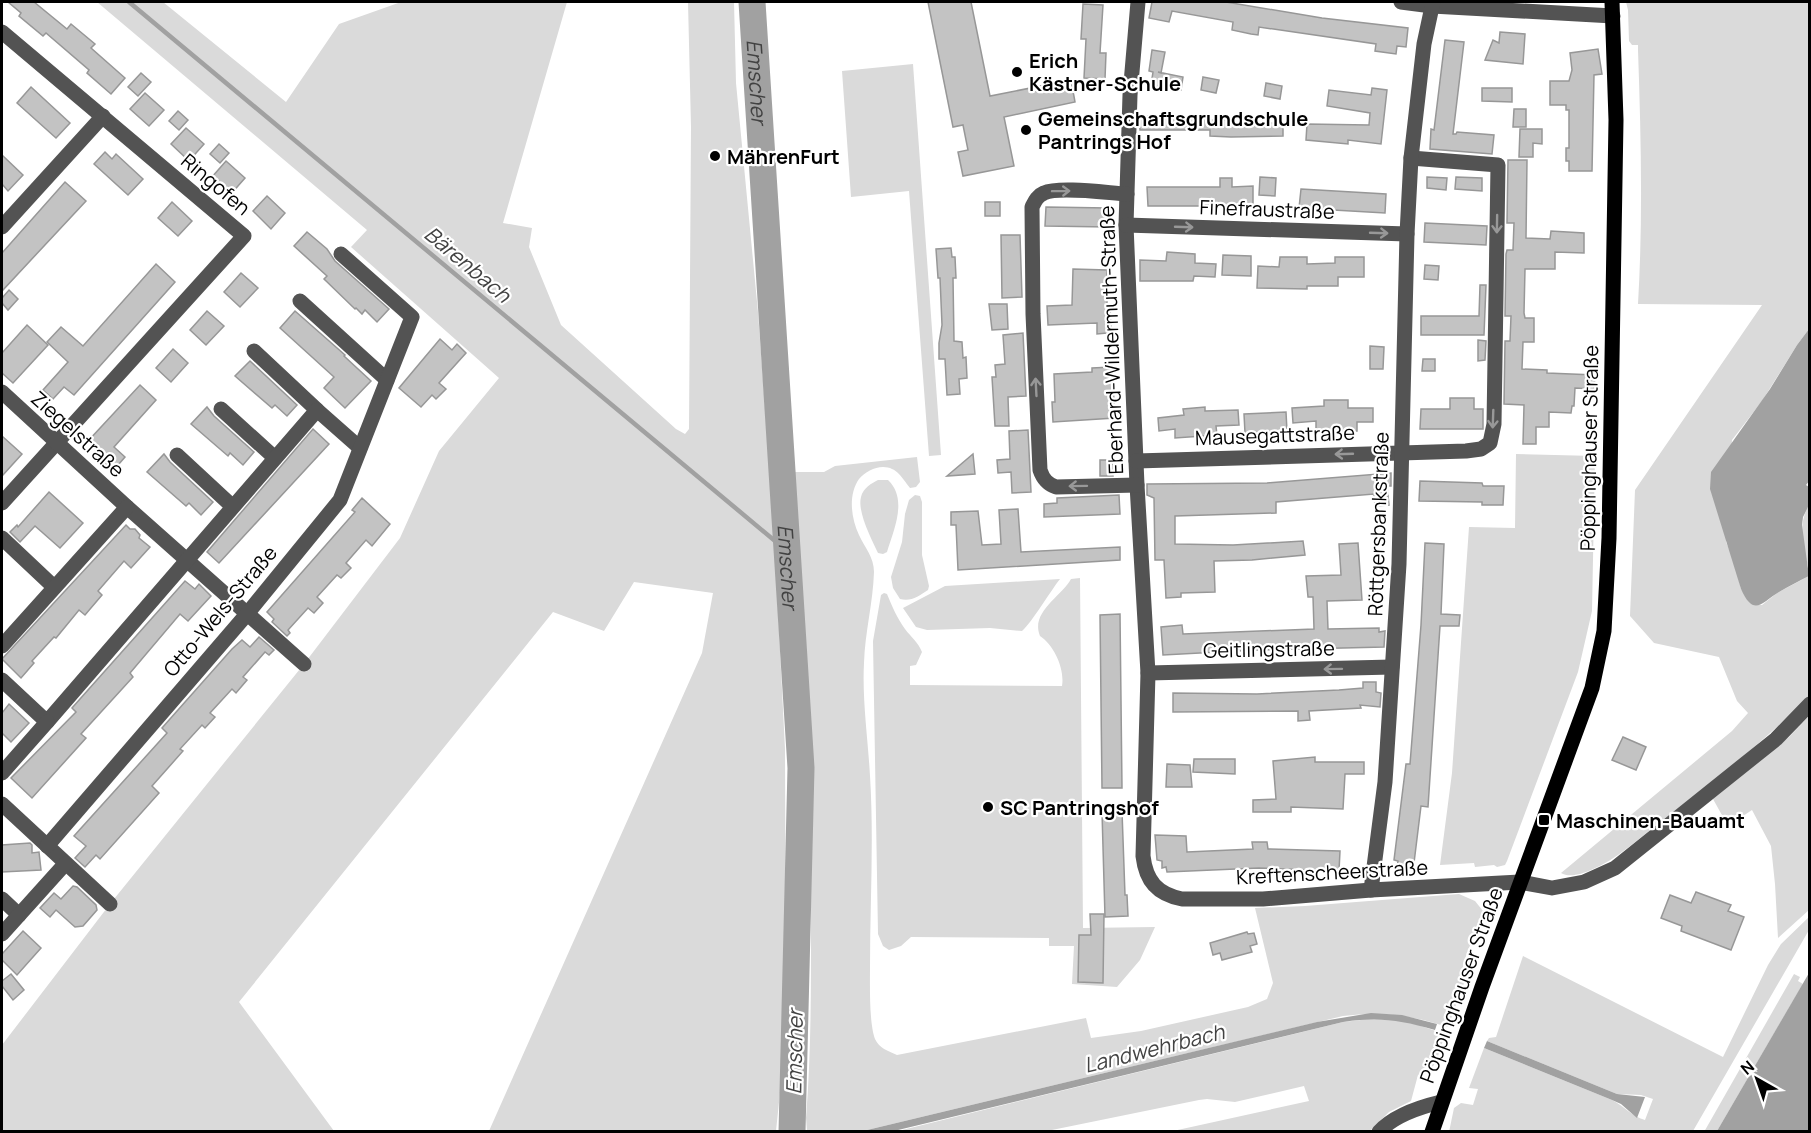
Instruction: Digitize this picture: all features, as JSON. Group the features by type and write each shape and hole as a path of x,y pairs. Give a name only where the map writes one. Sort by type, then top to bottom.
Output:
{"main road":[{"name":"Pöppinghauser Straße","path":"1432,1131 1520,882 1592,688 1604,631 1609,538 1616,131 1613,9"}],"street":[{"name":"Eberhard-Wildermuth-Straße","path":"1138,2 1130,95 1126,225 1137,486 1148,673 1143,856 1145,871 1150,881"},
{"path":"1401,2 1613,9"},
{"name":"Röttgersbankstraße","path":"1371,890 1385,782 1400,564 1407,234 1411,158 1425,44 1433,4"},
{"name":"Ringofen","path":"2,32 244,236 57,444"},
{"path":"2,227 103,116"},
{"name":"Mausegattstraße","path":"1136,461 1466,452 1481,449 1490,442 1494,424 1498,165 1411,158"},
{"name":"Eberhard-Wildermuth-Straße","path":"1126,194 1055,191 1043,193 1036,198 1032,207 1033,314 1042,476 1050,485 1056,487 1137,486"},
{"name":"Finefraustraße","path":"1126,225 1407,234"},
{"name":"Otto-Wels-Straße","path":"46,846 247,614 340,500 412,318 341,254"},
{"path":"300,301 387,380"},
{"path":"254,351 360,448"},
{"name":"Ziegelstraße","path":"2,392 57,444 304,664"},
{"path":"221,408 274,458"},
{"path":"2,773 317,410"},
{"path":"2,504 57,444"},
{"path":"177,455 232,506"},
{"name":"Ziegelstraße","path":"2,646 127,507"},
{"path":"2,538 54,587"},
{"name":"Geitlingstraße","path":"1148,673 1392,667"},
{"path":"2,681 46,722"},
{"name":"Pöppinghauser Straße","path":"1520,882 1552,888 1584,882 1615,868 1776,739 1809,704"},
{"path":"2,804 110,904"},
{"path":"2,934 65,864"},
{"name":"Kreftenscheerstraße","path":"1150,881 1160,891 1182,898 1263,899 1371,890 1520,882"},
{"path":"2,899 19,915"},
{"name":"Pöppinghauser Straße","path":"1379,1131 1385,1125 1413,1111 1441,1102"}],"shaded area":[{"path":"97,2 163,2 286,102 339,24 401,2 567,2 503,223 532,228 529,247 561,325 676,429 685,434 689,429 691,127 688,2 734,2 736,83 758,312 774,531 785,749 786,1035 776,1131 489,1131 702,653 713,593 634,582 604,631 553,612 239,1002 334,1131 2,1131 2,1045 110,904 304,664 400,538 439,451 499,378 351,247 367,230"},
{"path":"1626,2 1809,2 1809,329 1762,401 1732,440 1726,542 1734,561 1741,589 1752,604 1762,605 1777,593 1809,576 1809,696 1736,762 1626,849 1591,870 1568,875 1561,873 1732,731 1748,713 1737,701 1719,657 1654,643 1630,616 1635,490 1762,305 1638,304 1641,177 1638,45 1632,45 1629,41"},
{"path":"913,64 941,455 929,456 909,191 851,197 842,71"},
{"path":"1809,329 1810,480 1806,485 1809,487 1809,505 1802,525 1809,576 1763,603 1754,605 1750,603 1741,589 1710,489 1711,472"},
{"path":"1516,454 1595,456 1592,611 1578,672 1505,865 1475,867 1474,863 1440,865 1452,773 1469,527 1515,528"},
{"path":"917,457 920,482 916,487 910,488 892,469 880,467 870,470 859,479 852,499 854,521 874,567 865,651 864,705 872,824 870,1004 873,1032 879,1045 897,1055 1086,1018 1091,1038 1141,1031 1248,1007 1267,999 1273,983 1255,908 1459,894 1475,901 1483,911 1463,964 1464,983 1448,1027 1396,1015 1343,1016 863,1131 807,1131 811,874 802,644 791,472 824,472 835,466"},
{"path":"878,480 888,480 894,488 898,505 893,534 887,552 883,554 878,553 869,534 860,503 864,491"},
{"path":"915,495 920,496 922,502 922,555 929,586 928,590 918,596 904,600 900,599 893,588 891,577 902,542 909,500"},
{"path":"1809,505 1809,570 1802,529"},
{"name":"SC Pantringshof","path":"1080,578 1083,928 1155,927 1140,960 1117,987 1072,984 1074,946 1049,946 1049,938 911,937 901,946 889,950 883,946 878,934 873,641 881,595 887,594 900,621 922,652 916,665 910,666 910,685 1062,686 1060,665 1050,645 1040,636 1039,619 1071,579"},
{"path":"1060,579 1022,631 990,628 927,630 916,627 903,608 945,586"},
{"path":"1809,716 1809,910 1778,938 1771,846 1752,810 1728,826 1713,799 1789,737"},
{"path":"1809,917 1809,930 1693,1131 1449,1132 1454,1108 1461,1103 1473,1105 1478,1089 1469,1088 1484,1048 1612,1100 1645,1120 1653,1099 1641,1095 1617,1094 1487,1041 1489,1038 1496,1037 1523,956 1723,1057 1768,965 1781,944"},
{"path":"1809,973 1809,1131 1717,1131"},
{"path":"1794,974 1800,977 1798,981 1803,984 1717,1131 1704,1132"},
{"path":"1371,1013 1402,1015 1437,1024 1435,1030 1389,1020 1343,1022 894,1131 863,1131 1317,1022"},
{"path":"1392,1019 1445,1034 1433,1066 1424,1074 1418,1075 1411,1101 1389,1112 1370,1131 1173,1131 1309,1101 1304,1086 1235,1102 1199,1100 1047,1131 894,1132 1343,1022"},
{"path":"1487,1041 1617,1094 1645,1097 1637,1118 1621,1104 1484,1048"}],"building":[{"path":"8,2 34,2 67,29 71,24 95,44 91,48 125,78 111,94 87,73 89,70 46,33 43,36 19,16 21,13"},
{"path":"928,2 971,2 990,96 1071,80 1075,102 1004,117 1014,166 963,176 958,152 968,150 963,125 953,127"},
{"path":"1152,2 1226,2 1322,18 1408,28 1406,47 1397,46 1396,54 1375,51 1376,44 1259,27 1258,35 1251,34 1232,30 1233,22 1172,11 1169,22 1149,18"},
{"path":"1083,4 1103,5 1100,53 1106,53 1105,79 1084,78 1086,39 1081,39"},
{"path":"1500,32 1525,34 1523,64 1485,60 1493,40 1499,43"},
{"path":"1445,40 1464,42 1453,134 1457,132 1494,135 1492,154 1430,149"},
{"path":"1598,49 1602,74 1594,75 1592,171 1569,171 1566,148 1569,148 1569,110 1566,110 1566,105 1550,105 1550,81 1569,81 1572,70 1570,53"},
{"path":"1152,50 1165,52 1161,73 1183,77 1181,90 1151,85 1153,72 1149,71"},
{"path":"141,73 151,82 138,96 128,87"},
{"path":"1203,77 1219,80 1216,93 1201,90"},
{"path":"1266,83 1282,86 1280,99 1264,96"},
{"path":"31,87 70,123 56,138 17,103"},
{"path":"1372,88 1387,90 1381,144 1348,140 1348,144 1306,140 1307,124 1369,125 1370,113 1327,106 1329,90 1371,95"},
{"path":"1482,88 1512,88 1512,102 1482,101"},
{"path":"145,93 164,110 149,126 130,109"},
{"path":"1514,109 1526,109 1526,127 1513,127"},
{"path":"178,111 188,120 179,130 169,121"},
{"path":"1175,115 1175,117 1210,116 1210,120 1231,120 1231,123 1283,123 1283,136 1231,137 1210,136 1210,130 1140,130 1139,116"},
{"path":"186,128 204,144 189,161 171,144"},
{"path":"1520,129 1542,129 1542,144 1533,143 1533,157 1519,157"},
{"path":"219,144 229,153 220,163 210,154"},
{"path":"105,152 112,159 116,154 143,179 128,195 94,164"},
{"path":"2,155 23,175 8,191 2,184"},
{"path":"1508,160 1527,160 1526,238 1550,239 1551,231 1584,233 1584,253 1555,252 1555,269 1525,269 1524,313 1525,318 1534,318 1534,342 1523,342 1522,369 1547,370 1547,373 1595,375 1594,389 1575,388 1574,406 1572,406 1571,413 1549,412 1549,427 1536,427 1536,444 1523,444 1524,405 1504,404 1505,341 1510,341 1511,316 1505,316 1506,254 1507,250 1513,250 1514,223 1507,223"},
{"path":"226,161 245,178 231,194 212,177"},
{"path":"1260,177 1276,178 1275,196 1259,195"},
{"path":"1427,177 1447,178 1446,190 1427,188"},
{"path":"1456,177 1482,178 1482,191 1455,189"},
{"path":"1220,178 1232,178 1232,187 1253,186 1253,206 1148,206 1147,187 1220,187"},
{"path":"65,182 86,201 2,291 2,253"},
{"path":"1301,189 1386,194 1385,213 1299,208"},
{"path":"267,196 285,213 271,229 253,211"},
{"path":"172,202 192,221 178,236 158,218"},
{"path":"985,202 1000,202 1000,216 985,216"},
{"path":"1046,207 1108,208 1108,227 1045,226"},
{"path":"1425,223 1487,226 1486,245 1424,242"},
{"path":"307,232 327,249 335,261 389,309 377,322 365,310 362,314 355,309 324,279 327,276 294,246"},
{"path":"1001,235 1020,235 1022,297 1002,298"},
{"path":"951,248 952,257 955,257 956,278 953,278 954,341 962,342 963,358 966,357 967,378 959,379 960,394 947,395 945,359 939,359 942,325 936,249"},
{"path":"1167,252 1195,254 1195,263 1216,264 1215,277 1194,276 1193,281 1140,281 1140,260 1166,261"},
{"path":"1223,255 1251,256 1251,276 1222,275"},
{"path":"1280,257 1307,257 1307,264 1335,263 1335,257 1364,257 1364,277 1338,277 1338,286 1307,286 1307,289 1257,288 1258,266 1279,267"},
{"path":"156,264 175,282 74,395 64,387 53,399 43,390 68,362 47,342 61,327 83,346"},
{"path":"1425,265 1439,266 1438,280 1424,279"},
{"path":"1073,269 1107,270 1107,304 1110,304 1111,329 1107,333 1097,334 1097,323 1048,325 1047,306 1072,305"},
{"path":"241,273 258,288 240,307 224,292"},
{"path":"1480,285 1486,285 1484,335 1421,335 1421,316 1479,316"},
{"path":"9,290 18,299 8,310 2,303 2,298"},
{"path":"989,304 1007,304 1008,329 992,330"},
{"path":"207,311 224,326 206,345 190,330"},
{"path":"295,311 371,381 345,408 324,388 334,377 280,328"},
{"path":"27,325 48,345 13,383 2,373 2,353"},
{"path":"1023,333 1026,396 1008,397 1009,426 995,426 992,377 996,377 995,365 1005,364 1003,335"},
{"path":"440,339 452,350 457,344 466,353 439,383 446,389 436,399 432,395 421,407 399,388"},
{"path":"1478,340 1486,341 1485,360 1478,361"},
{"path":"1370,346 1384,347 1383,369 1370,369"},
{"path":"173,349 188,363 171,382 156,368"},
{"path":"1423,359 1435,359 1435,371 1422,371"},
{"path":"250,361 297,405 287,416 275,405 272,408 235,376"},
{"path":"1112,367 1115,418 1053,422 1054,374 1092,372 1092,368"},
{"path":"140,385 156,400 114,447 125,457 112,472 92,455 98,448 89,440"},
{"path":"1450,398 1474,398 1474,409 1483,409 1483,429 1420,429 1421,409 1450,409"},
{"path":"1324,400 1348,400 1348,408 1373,408 1373,422 1357,422 1357,431 1316,431 1316,421 1293,423 1292,408 1324,406"},
{"path":"207,407 254,452 243,465 230,453 228,456 191,424"},
{"path":"1205,407 1205,411 1238,410 1239,425 1216,426 1217,435 1175,438 1175,429 1159,431 1158,418 1184,415 1183,409"},
{"path":"1286,412 1287,431 1245,433 1244,414"},
{"path":"313,429 329,444 219,563 207,552"},
{"path":"1028,430 1031,492 1012,493 1011,472 998,473 997,460 1010,459 1009,431"},
{"path":"2,436 22,454 2,476"},
{"path":"164,454 213,502 201,515 189,503 186,506 147,472"},
{"path":"973,454 975,474 947,476"},
{"path":"1100,460 1112,460 1113,476 1100,476"},
{"path":"1391,473 1391,486 1387,486 1389,505 1375,506 1374,494 1276,502 1276,513 1175,516 1175,544 1233,545 1303,541 1305,555 1214,561 1215,592 1181,593 1181,597 1166,598 1164,560 1155,560 1154,498 1147,495 1147,484 1267,483"},
{"path":"1420,481 1504,486 1503,505 1482,505 1482,502 1419,501"},
{"path":"49,492 83,523 60,548 35,526 20,542 10,532 17,525 18,527"},
{"path":"1119,495 1120,514 1044,517 1044,504 1057,503 1057,498"},
{"path":"362,498 390,524 372,546 366,540 346,563 351,568 341,578 337,575 317,597 323,603 314,613 308,608 288,630 290,633 287,636 272,622 274,619 267,612 355,512 352,510"},
{"path":"1018,509 1021,552 1120,547 1120,560 958,570 956,525 951,525 951,512 978,511 982,545 1001,544 999,510"},
{"path":"126,525 130,529 135,529 140,535 139,538 150,547 131,568 124,561 98,591 102,595 85,615 79,610 56,638 54,637 32,661 34,663 21,678 2,659"},
{"path":"1358,543 1362,600 1327,601 1328,629 1379,628 1379,632 1385,631 1384,647 1163,655 1161,627 1182,625 1183,634 1314,629 1313,597 1308,597 1306,576 1341,575 1339,544"},
{"path":"1425,543 1444,544 1441,614 1460,615 1459,626 1440,626 1428,807 1421,806 1414,863 1411,863 1411,869 1397,868 1398,861 1394,860 1406,764 1410,764"},
{"path":"185,581 195,589 199,584 211,596 188,621 180,614 130,673 133,677 81,734 86,738 32,798 11,778 76,712 72,708"},
{"path":"1120,614 1122,788 1102,788 1100,615"},
{"path":"259,637 274,650 269,655 265,652 243,677 247,680 236,693 232,689 210,713 215,717 205,728 202,725 180,749 183,751 152,786 159,793 100,859 96,855 85,867 75,858 86,846 74,836 167,733 162,728 232,649 242,640 250,647"},
{"path":"1363,682 1376,682 1376,692 1381,693 1380,707 1360,705 1361,708 1309,711 1310,720 1298,721 1298,711 1173,712 1173,693 1257,694 1339,690 1363,688"},
{"path":"9,704 29,723 11,742 2,733 2,713"},
{"path":"1623,737 1646,747 1636,770 1612,760"},
{"path":"1315,757 1315,762 1364,762 1364,774 1345,774 1343,809 1291,807 1291,812 1253,812 1253,800 1276,799 1273,761"},
{"path":"1194,759 1235,759 1235,774 1193,772"},
{"path":"1167,764 1190,765 1192,787 1166,787"},
{"path":"1122,811 1128,916 1105,917 1102,812"},
{"path":"1155,835 1186,836 1187,852 1253,849 1252,842 1267,842 1268,849 1340,851 1339,871 1259,868 1167,872 1166,867 1162,868 1162,861 1157,860"},
{"path":"30,843 32,853 39,852 41,870 2,872 2,845"},
{"path":"73,886 96,905 97,910 83,926 75,927 56,910 50,917 40,908 54,893 61,899"},
{"path":"1696,892 1731,905 1728,911 1744,917 1731,950 1681,931 1682,926 1661,918 1670,895 1691,903"},
{"path":"1090,914 1104,914 1103,983 1078,982 1079,935 1091,935"},
{"path":"23,931 41,948 17,975 2,960 2,954"},
{"path":"1247,932 1248,934 1254,933 1257,944 1250,946 1252,952 1222,960 1220,953 1213,955 1210,943"},
{"path":"11,974 24,990 13,1000 2,986 2,981"}],"waterway":[{"name":"Bärenbach","path":"129,2 787,551"},
{"name":"Emscher","path":"752,2 801,768 792,1132"}],"place":[{"name":"Erich Kästner-Schule","path":"1017,72"},
{"name":"Gemeinschaftsgrundschule Pantrings Hof","path":"1026,130"},
{"name":"MährenFurt","path":"715,156"},
{"name":"SC Pantringshof","path":"988,807"},
{"name":"Maschinen-Bauamt","path":"1544,820"}],"water label":[{"name":"Landwehrbach","path":"1154,1048"}]}
